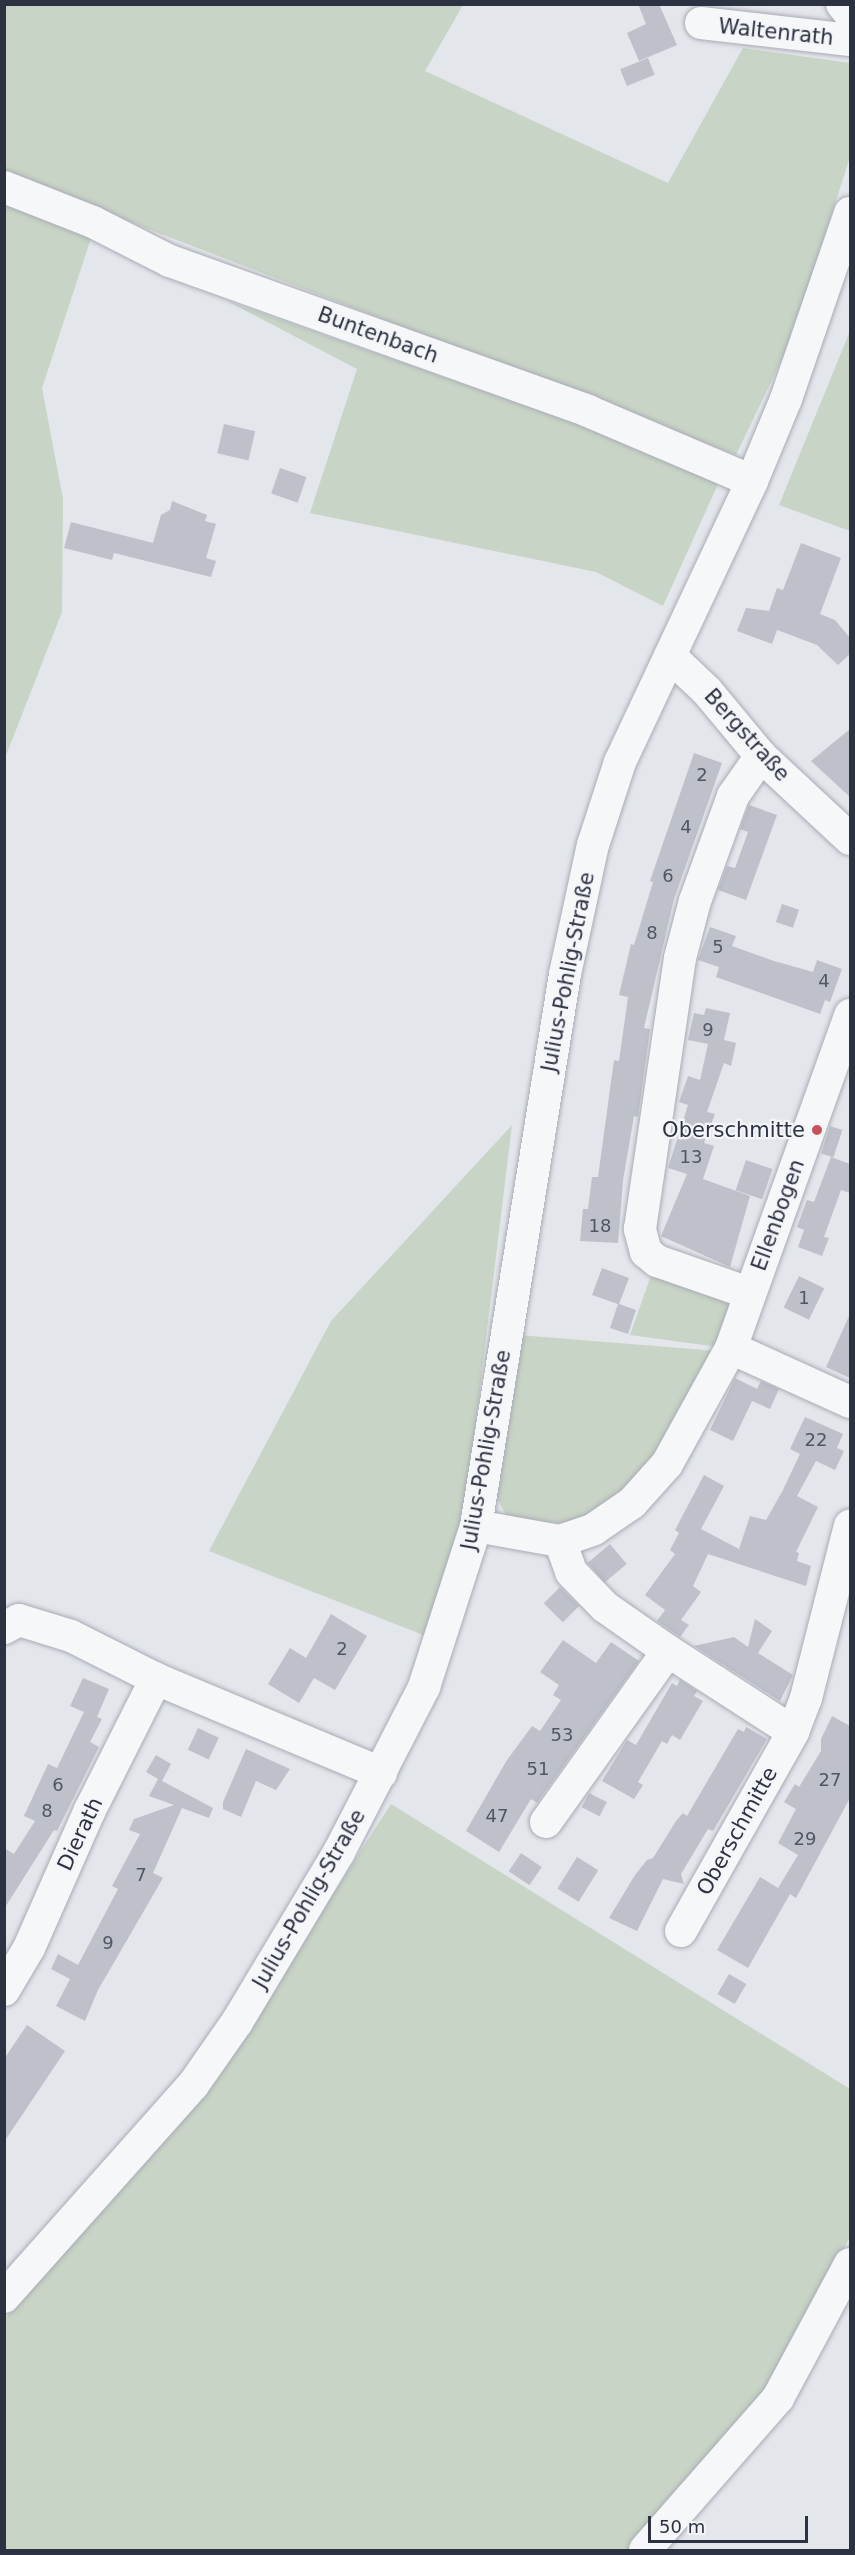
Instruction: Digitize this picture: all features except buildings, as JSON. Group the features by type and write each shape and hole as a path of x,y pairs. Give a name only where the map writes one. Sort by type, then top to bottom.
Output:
{"street":[{"path":"842,4 850,15"},
{"name":"Waltenrath","path":"701,23 850,40"},
{"name":"Buntenbach","path":"4,187 93,222 170,261 588,411 747,492"},
{"name":"Julius-Pohlig-Straße","path":"4,2297 193,2085 237,2022 381,1773 424,1687 476,1526 565,974 593,845 620,762 747,492 786,399 850,213"},
{"name":"Bergstraße","path":"670,656 707,691 761,756 850,839"},
{"path":"749,1293 657,1261 646,1252 640,1229 680,958 695,901 733,796 761,756"},
{"name":"Ellenbogen","path":"731,1348 850,1015"},
{"path":"476,1526 560,1541 594,1529 632,1503 667,1464 731,1348 850,1402"},
{"name":"Oberschmitte","path":"681,1931 793,1732 806,1698 850,1526"},
{"path":"560,1541 571,1572 605,1607 793,1732"},
{"path":"4,1628 19,1620 71,1636 156,1679 381,1773"},
{"path":"546,1822 668,1651"},
{"name":"Dierath","path":"4,1990 29,1948 90,1810 156,1679"},
{"path":"645,2550 778,2398 850,2264"}],"green space":[{"path":"5,5 463,5 425,71 668,183 743,48 850,63 850,157 791,340 736,455 104,212 5,178"},
{"path":"5,196 93,232 42,388 63,499 62,612 5,758"},
{"path":"227,301 655,451 718,484 663,606 596,572 310,513 357,369"},
{"path":"850,331 850,531 779,505"},
{"path":"512,1125 464,1519 426,1636 209,1551 331,1321"},
{"path":"654,1267 725,1295 731,1311 718,1347 630,1335"},
{"path":"518,1335 717,1351 653,1463 626,1493 583,1525 508,1519 496,1496"},
{"path":"391,1804 850,2089 850,2237 769,2386 627,2550 5,2550 5,2318 201,2099"}],"place":[{"name":"Oberschmitte","path":"817,1130"}]}
